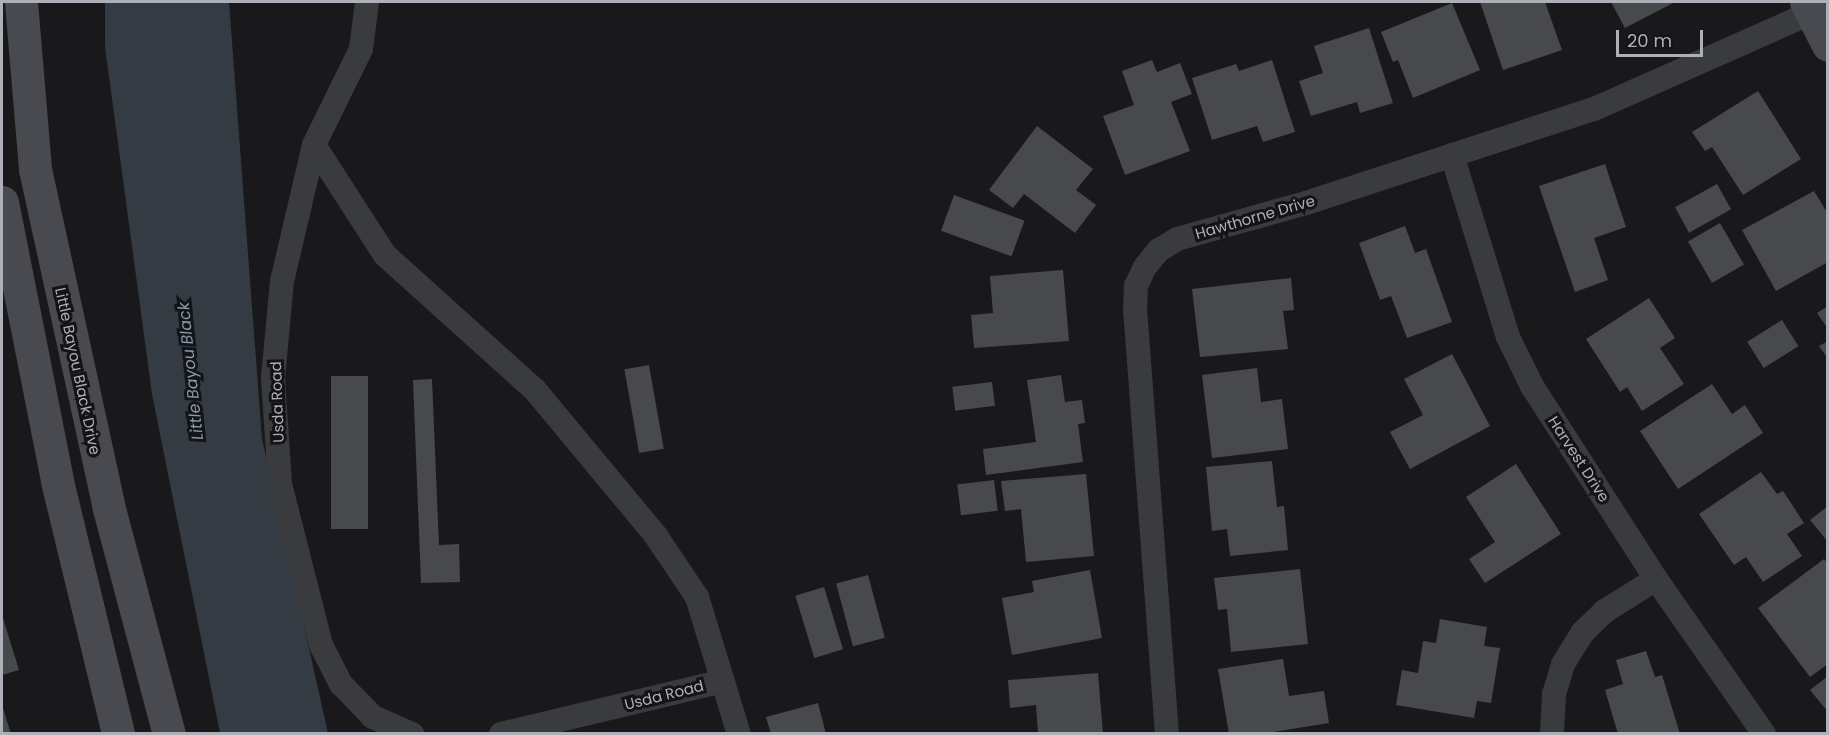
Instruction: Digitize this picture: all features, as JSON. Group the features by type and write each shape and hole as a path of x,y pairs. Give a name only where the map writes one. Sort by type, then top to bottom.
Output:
{"main road":[{"name":"Little Bayou Black Drive","path":"21,2 38,180 108,505 170,734"},
{"path":"1809,7 1827,45"},
{"path":"2,202 5,251 118,734"}],"street":[{"name":"Usda Road","path":"367,2 361,49 314,145 282,281 273,378 280,484 321,645 340,684 373,717 412,734"},
{"name":"Hawthorne Drive","path":"1167,734 1135,312 1136,286 1144,267 1159,250 1177,239 1594,110 1809,7"},
{"path":"314,145 385,255 535,390 656,536 697,597 739,734"},
{"name":"Harvest Drive","path":"1452,155 1521,365 1656,579 1764,734"},
{"path":"1552,734 1554,694 1563,664 1582,633 1605,611 1656,579"},
{"name":"Usda Road","path":"501,734 723,681"}],"water":[{"name":"Little Bayou Black","path":"105,2 229,2 262,439 328,733 220,733 152,394 105,47"}],"building":[{"path":"1480,2 1545,2 1562,50 1503,70"},
{"path":"1611,2 1675,2 1625,28"},
{"path":"1452,3 1480,70 1413,98 1398,60 1393,62 1381,32"},
{"path":"1369,28 1393,103 1360,113 1357,102 1311,116 1299,81 1323,73 1314,46"},
{"path":"1152,60 1157,72 1180,63 1192,94 1171,102 1190,151 1125,175 1103,116 1134,105 1122,71"},
{"path":"1272,60 1295,132 1263,142 1257,126 1212,140 1192,78 1236,64 1239,71"},
{"path":"1758,91 1801,159 1743,195 1712,147 1705,151 1692,132"},
{"path":"1037,126 1093,169 1076,190 1096,205 1075,233 1024,194 1013,208 989,190"},
{"path":"1605,164 1626,227 1594,238 1608,280 1575,292 1539,186"},
{"path":"1717,184 1731,209 1689,233 1675,207"},
{"path":"1814,191 1828,214 1828,262 1776,291 1742,230"},
{"path":"954,195 1024,221 1011,256 941,231"},
{"path":"1720,223 1744,265 1712,283 1688,242"},
{"path":"1405,226 1415,253 1426,249 1452,322 1407,338 1391,296 1380,300 1359,243"},
{"path":"1063,270 1069,341 974,348 971,315 993,313 990,276"},
{"path":"1291,278 1294,310 1283,311 1288,349 1200,357 1192,289"},
{"path":"1649,298 1675,338 1660,348 1684,384 1642,411 1627,387 1620,392 1586,339"},
{"path":"1828,306 1828,329 1817,313"},
{"path":"1782,320 1798,346 1764,368 1747,342"},
{"path":"1828,341 1828,359 1819,346"},
{"path":"1452,354 1490,426 1410,469 1390,432 1423,415 1404,379"},
{"path":"649,365 664,449 639,453 624,369"},
{"path":"1257,368 1261,402 1282,399 1288,449 1212,458 1202,375"},
{"path":"1061,375 1065,402 1082,400 1085,423 1078,424 1083,462 986,475 983,449 1036,442 1027,380"},
{"path":"331,376 368,376 368,529 331,529"},
{"path":"432,379 439,545 459,544 460,582 421,583 413,380"},
{"path":"992,382 995,406 955,411 952,387"},
{"path":"1712,384 1732,414 1745,405 1763,433 1678,489 1640,431"},
{"path":"1272,461 1277,507 1284,506 1288,550 1230,556 1227,529 1212,531 1206,467"},
{"path":"1516,464 1561,534 1485,583 1469,559 1495,542 1466,497"},
{"path":"1761,472 1777,494 1783,491 1804,523 1787,534 1802,556 1763,582 1746,557 1734,565 1699,514"},
{"path":"1086,474 1094,556 1026,562 1021,509 1005,511 1001,481"},
{"path":"994,480 998,511 961,515 957,485"},
{"path":"1828,506 1828,542 1810,520"},
{"path":"1824,559 1828,564 1828,664 1810,677 1758,608"},
{"path":"1300,569 1308,644 1231,652 1227,609 1218,610 1214,578"},
{"path":"1090,570 1102,638 1012,655 1002,598 1034,592 1032,581"},
{"path":"868,575 885,638 853,646 836,584"},
{"path":"824,587 843,649 814,658 795,596"},
{"path":"2,615 19,670 2,675"},
{"path":"1440,619 1487,627 1484,646 1500,648 1491,703 1477,701 1474,718 1396,705 1402,670 1418,673 1423,641 1436,643"},
{"path":"1646,651 1655,677 1662,675 1680,734 1618,734 1605,690 1623,684 1616,660"},
{"path":"1283,659 1289,696 1324,691 1329,723 1261,734 1229,734 1218,669"},
{"path":"1098,673 1103,734 1038,734 1036,705 1010,708 1008,680"},
{"path":"1828,676 1828,712 1810,690"},
{"path":"818,703 826,734 771,734 766,717"},
{"path":"2,705 11,734 2,734"}]}
